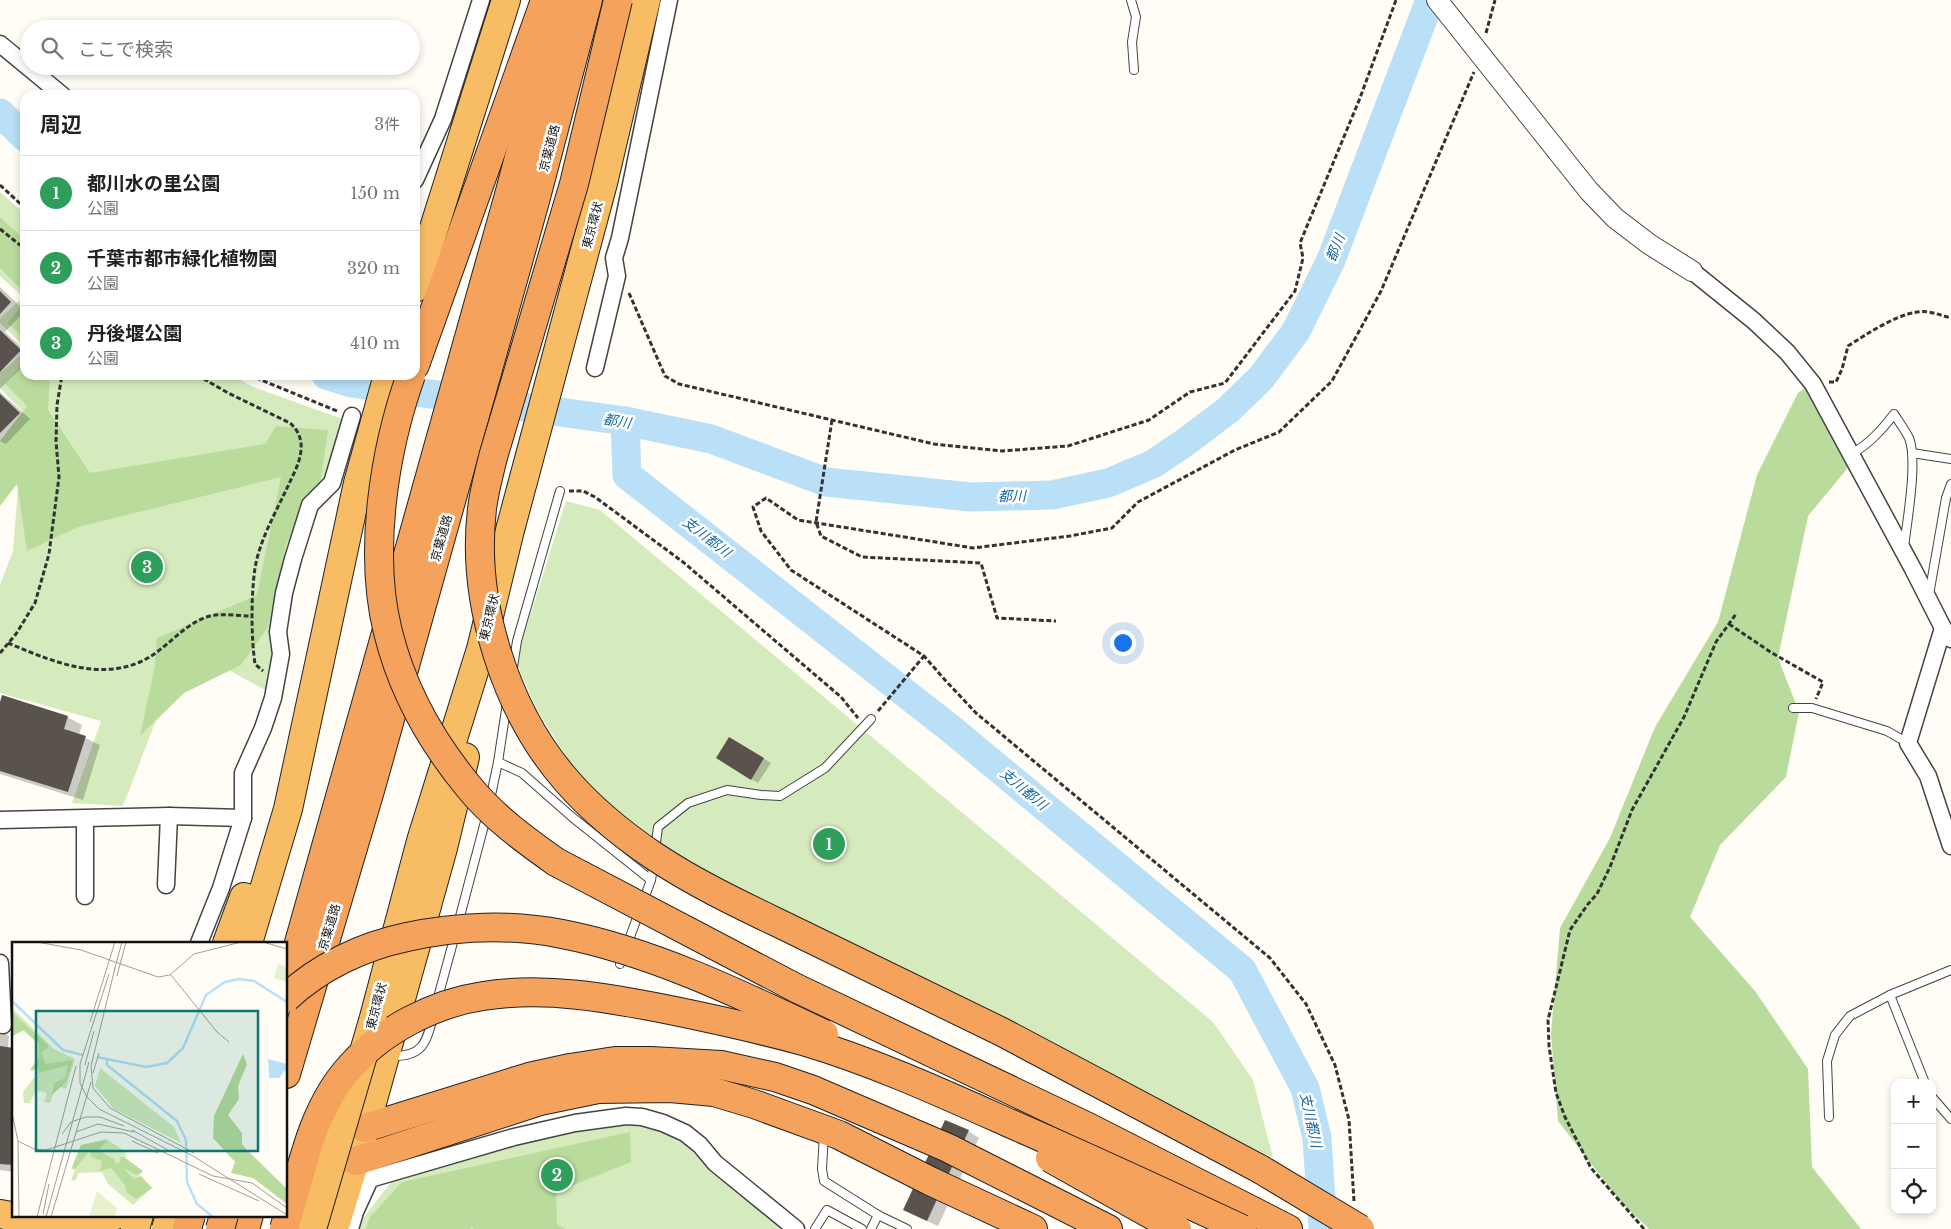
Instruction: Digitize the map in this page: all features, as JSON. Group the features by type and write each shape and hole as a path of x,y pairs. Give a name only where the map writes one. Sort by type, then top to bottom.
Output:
{"highway":[{"path":"420,272 506,0"},
{"path":"420,350 546,0"},
{"name":"京葉道路","path":"288,982 506,204 561,0"},
{"name":"京葉道路","path":"288,1067 376,768 535,201 588,0"},
{"path":"618,0 574,184 492,457 482,510 481,562 488,622 494,648 505,677 531,730 565,780 586,802 654,856 715,891 1002,1032 1260,1169 1357,1216"},
{"name":"東京環状","path":"312,1229 373,1021 421,841 480,649 603,183 646,0"},
{"path":"248,942 288,809 358,483 363,419 385,380"},
{"path":"409,380 393,438 381,518 380,572 384,607 390,640 417,710 432,737 468,786 484,803 530,844 556,862 796,988 1090,1128 1251,1222"},
{"path":"227,942 264,839 313,615 340,526 358,483"},
{"path":"334,1229 363,1170 365,1128 442,848 470,734 481,685 480,649"},
{"path":"288,996 311,977 339,961 367,948 391,940 418,935 468,929 537,930 604,944 660,963 734,992 831,1038 1177,1229"},
{"path":"288,1215 305,1154 324,1107 335,1086 350,1066 393,1031 454,1003 482,996 512,993 544,993 612,999 717,1020 803,1042 847,1056 936,1090 1251,1222 1288,1229"},
{"path":"288,1156 365,1128 529,1077 570,1068 615,1061 668,1061 721,1065 776,1077 813,1090 948,1148 1108,1229"},
{"path":"288,1184 363,1170 540,1101 598,1089 670,1088 714,1092 824,1129 1028,1228"},
{"path":"12,1216 37,1220 62,1221 107,1216"},
{"path":"135,1229 139,1216"},
{"path":"166,1229 170,1216"},
{"path":"187,1229 191,1216"},
{"path":"157,1229 194,1216"},
{"path":"220,1229 224,1216"},
{"path":"245,1229 249,1216"},
{"path":"284,1229 288,1216"}],"street":[{"path":"420,169 443,118 481,0"},
{"path":"595,368 617,276 614,258 620,238 669,0"},
{"path":"1437,0 1567,165 1615,218 1649,244 1692,271 1754,321 1786,352 1813,384 1947,633 1908,743 1928,776 1951,846"},
{"path":"0,44 20,60"},
{"path":"38,75 56,90"},
{"path":"199,942 221,888 244,818 244,773 263,728 272,698 281,654 278,632 284,593 293,559 310,505 332,484 363,419"},
{"path":"0,820 168,816 244,818"},
{"path":"166,885 168,816"},
{"path":"85,819 85,896"},
{"path":"0,963 5,1026"},
{"path":"350,1229 363,1170 575,1123 626,1116 663,1123 685,1133 700,1145 715,1163 796,1229"}],"lane":[{"path":"1131,0 1136,17 1132,42 1134,70"},
{"path":"1850,455 1864,447 1881,432 1894,414 1909,438 1912,453 1910,504 1903,551"},
{"path":"1912,453 1951,459"},
{"path":"1928,600 1946,498 1951,484"},
{"path":"384,1056 405,1056 416,1053 427,1040 484,830 498,762 517,641 560,491"},
{"path":"1793,708 1812,708 1888,731 1908,743"},
{"path":"620,964 651,880 658,828 688,803 727,790 780,796 825,768 871,719"},
{"path":"498,762 522,773 572,817 651,880"},
{"path":"1829,1117 1826,1061 1835,1035 1850,1016 1890,995 1951,970"},
{"path":"1890,995 1923,1079"},
{"path":"1936,1102 1951,1119"},
{"path":"824,1129 822,1169 824,1181 878,1215 907,1229"},
{"path":"815,1229 827,1210 862,1229"},
{"path":"871,1229 878,1215"}],"path":[{"path":"629,292 665,376 679,384 934,444 1002,451 1068,446 1149,420 1190,392 1225,383 1294,291 1303,258 1300,243 1360,98 1396,0"},
{"path":"1357,1216 1349,1120 1335,1065 1306,1004 1270,958 976,713 924,656 791,570 761,530 753,507 766,498 798,520 972,548 1079,535 1112,528 1138,502 1235,450 1280,432 1332,381 1382,291 1481,55 1494,0"},
{"path":"0,185 20,203"},
{"path":"0,230 20,245"},
{"path":"1813,384 1836,382 1842,369 1848,346 1889,320 1920,311 1928,311 1951,318"},
{"path":"0,653 35,603 49,554 59,477 56,441 57,404 61,380"},
{"path":"206,380 290,423 297,429 300,437 302,449 298,465 262,543 255,568 252,616 255,664 261,670 276,677"},
{"path":"261,380 280,389 363,419"},
{"path":"832,420 816,522 821,536 862,557 981,563 997,618 1056,621"},
{"path":"560,491 583,491 594,497 683,562 841,697 865,726"},
{"path":"1644,1229 1591,1168 1572,1132 1556,1093 1549,1046 1548,1020 1570,930 1575,920 1597,894 1610,867 1632,810 1684,717 1716,642 1736,614"},
{"path":"8,643 50,660 81,668 105,670 122,668 141,662 161,650 193,624 211,616 252,616"},
{"path":"1729,624 1772,653 1823,682 1812,708"},
{"path":"871,719 924,656"}],"green space":[{"path":"0,192 20,210 20,294 0,276"},
{"path":"0,217 20,235 20,288 0,268"},
{"path":"20,300 20,342 0,323 0,319"},
{"path":"20,308 20,335 7,323"},
{"path":"20,355 20,380 241,380 253,387 345,420 324,485 281,583 267,691 212,661 182,653 123,806 72,803 101,721 0,693 0,585 13,551 24,413 0,388 0,373"},
{"path":"20,367 20,380 50,380 48,410 90,473 265,444 276,426 328,430 321,480 286,544 268,627 241,665 184,693 140,736 155,666 157,638 257,595 281,477 78,527 27,551 17,484 0,506 0,441 27,406 5,384"},
{"path":"1818,378 1834,415 1851,464 1808,516 1778,658 1799,712 1786,777 1720,845 1690,917 1755,991 1808,1069 1812,1167 1861,1229 1649,1229 1620,1201 1558,1121 1551,1033 1560,928 1610,838 1655,727 1718,622 1757,475 1798,393"},
{"path":"566,501 600,510 1213,1022 1253,1080 1273,1158 690,865 629,823 576,772 537,710 516,661"},
{"path":"620,1123 666,1131 683,1142 714,1174 782,1229 360,1229 364,1217 396,1176 540,1138"},
{"path":"630,1132 631,1162 556,1192 557,1224 565,1229 474,1229 471,1227 470,1229 366,1229 370,1217 402,1182"}],"building":[{"path":"0,291 11,302 0,314"},
{"path":"0,330 20,351 0,372"},
{"path":"0,394 20,413 0,433"},
{"path":"2,695 68,716 64,729 86,736 68,792 0,771 0,702"},
{"path":"729,737 764,758 751,780 716,758"},
{"path":"0,1046 12,1048 12,1165 0,1164"},
{"path":"945,1120 969,1130 927,1221 903,1210"}],"waterway":[{"name":"都川","path":"342,380 351,383 625,421 711,439 826,482 971,497 1052,495 1108,483 1153,464 1228,410 1261,378 1296,331 1331,260 1430,0"},
{"name":"都川","path":"0,113 20,132"},
{"name":"支川都川","path":"625,421 627,475 951,729 1242,970 1305,1088 1317,1138 1323,1229"}],"place":[{"name":"丹後堰公園","path":"147,567"},
{"name":"都川水の里公園","path":"829,844"},
{"name":"千葉市都市緑化植物園","path":"557,1175"}]}
